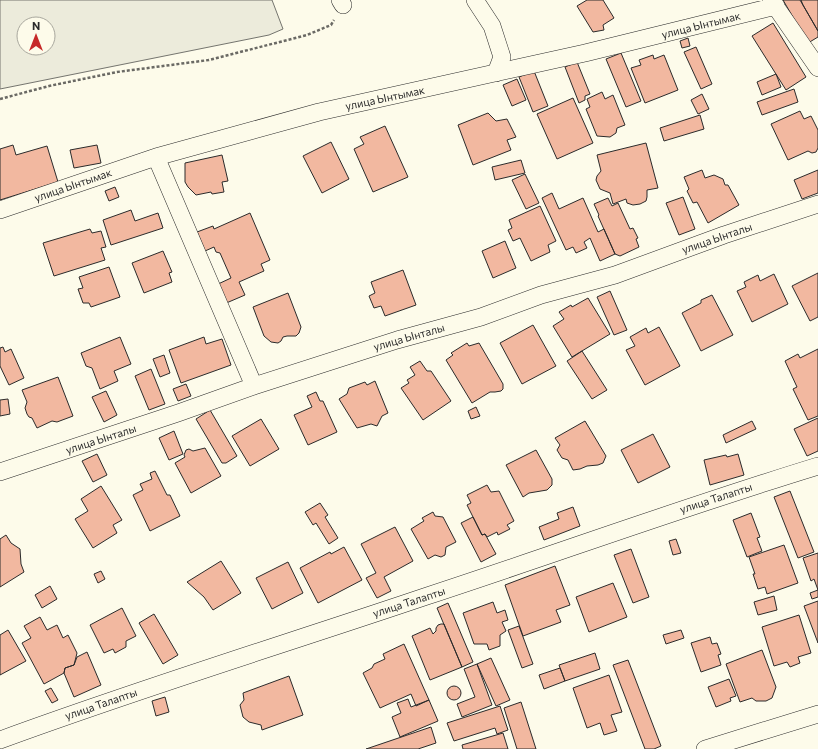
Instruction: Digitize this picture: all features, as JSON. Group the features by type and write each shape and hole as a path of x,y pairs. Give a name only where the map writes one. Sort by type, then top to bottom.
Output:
{"street":[{"path":"475,0 492,26 502,57 496,73"},
{"path":"774,3 818,68"},
{"name":"улица Ынтымак","path":"0,210 156,157 318,112 684,30 774,3"},
{"path":"156,157 254,386"},
{"name":"улица Ынталы","path":"0,472 178,413 254,386 397,340 481,316 541,295 615,275 724,235 818,204"},
{"name":"улица Талапты","path":"0,740 74,712 428,596 737,491 818,466"},
{"path":"705,749 818,714"}],"path":[{"path":"0,99 49,86 117,72 209,60 307,35 331,25 342,3"}],"shaded area":[{"path":"0,0 272,0 283,29 269,35 0,89"}],"building":[{"path":"587,0 603,0 614,18 603,25 604,30 593,32 577,6"},
{"path":"783,0 800,0 818,31 818,37 808,43"},
{"path":"801,0 818,0 818,31 803,5"},
{"path":"773,23 806,77 786,90 752,36"},
{"path":"688,38 690,46 682,48 680,41"},
{"path":"696,47 712,84 701,89 684,52"},
{"path":"621,53 641,101 626,107 606,59"},
{"path":"653,55 654,59 664,55 678,90 645,103 631,68 641,65 639,60"},
{"path":"577,62 590,94 585,96 585,100 579,103 565,67"},
{"path":"534,71 548,106 533,112 519,77"},
{"path":"776,74 781,87 762,95 757,82"},
{"path":"517,79 526,100 512,106 503,85"},
{"path":"794,89 798,102 762,115 757,102"},
{"path":"602,92 605,99 613,95 625,125 617,128 616,133 610,137 597,136 586,109 590,107 587,99"},
{"path":"702,94 709,109 698,114 691,100"},
{"path":"573,98 593,143 557,159 537,114"},
{"path":"800,111 804,119 811,116 818,130 818,148 816,152 812,153 808,151 788,160 771,124"},
{"path":"488,113 496,121 507,119 516,137 507,140 511,150 473,165 458,125"},
{"path":"700,115 704,129 664,141 660,128"},
{"path":"385,126 408,177 373,192 354,149 364,144 360,137"},
{"path":"331,142 349,179 322,193 303,156"},
{"path":"646,143 658,188 647,190 646,201 640,204 633,205 627,203 626,199 613,204 610,193 600,189 596,180 601,171 597,155"},
{"path":"13,145 16,155 47,146 58,182 0,200 0,149"},
{"path":"97,145 101,163 74,168 70,150"},
{"path":"222,155 228,181 222,182 224,192 212,194 211,192 196,195 185,182 185,163"},
{"path":"521,160 525,173 495,180 492,167"},
{"path":"702,170 705,178 714,175 723,179 725,185 728,185 739,205 708,223 697,202 693,203 687,191 689,189 684,177"},
{"path":"818,170 818,193 802,199 794,180"},
{"path":"525,174 539,203 526,209 512,180"},
{"path":"115,187 119,197 109,201 105,191"},
{"path":"552,193 559,209 583,198 598,232 604,229 615,254 600,261 590,238 584,242 587,248 576,253 573,247 566,250 542,198"},
{"path":"683,197 695,229 679,235 666,203"},
{"path":"608,198 612,206 618,203 630,229 633,228 638,238 636,239 639,247 620,256 615,254 594,204"},
{"path":"540,206 556,241 548,245 550,252 531,261 520,238 513,241 508,230 512,228 509,220"},
{"path":"131,210 135,221 158,213 163,228 111,245 103,220"},
{"path":"250,213 270,260 261,264 264,271 239,282 245,295 224,304 216,285 231,278 220,253 216,252 214,247 205,251 197,232 213,226 214,229"},
{"path":"90,229 92,233 101,231 106,247 101,248 105,260 54,276 43,243"},
{"path":"505,241 516,268 493,278 482,251"},
{"path":"163,251 172,272 169,273 172,282 144,293 132,263"},
{"path":"109,267 120,297 91,307 89,303 83,303 78,289 83,288 79,277"},
{"path":"403,270 416,305 385,316 381,306 374,308 369,296 375,293 371,282"},
{"path":"818,273 818,317 810,321 792,286"},
{"path":"774,274 788,304 752,322 737,291 746,287 744,282 758,275 760,281"},
{"path":"610,291 627,330 614,335 597,297"},
{"path":"288,293 301,327 299,333 296,336 283,337 278,343 271,342 264,336 253,307"},
{"path":"712,295 733,335 701,351 682,313 701,303 701,300"},
{"path":"588,298 610,334 572,357 553,326 564,319 559,312"},
{"path":"533,325 556,366 522,384 500,343"},
{"path":"659,327 680,366 645,385 626,350 635,346 630,337 646,328 648,333"},
{"path":"120,337 131,364 114,371 118,381 100,389 92,368 86,366 81,353"},
{"path":"204,337 206,344 222,339 231,365 181,383 169,350"},
{"path":"467,343 469,346 479,343 503,384 503,389 501,391 490,392 472,403 446,360 453,355 451,353"},
{"path":"3,347 5,352 11,349 24,378 9,385 0,366 0,348"},
{"path":"818,349 818,416 808,420 793,389 797,387 785,361 798,354 800,358"},
{"path":"582,351 607,390 592,399 567,361"},
{"path":"164,355 170,373 160,377 153,359"},
{"path":"420,361 427,371 431,371 451,401 423,420 401,388 409,383 407,380 415,375 410,367"},
{"path":"151,369 165,404 149,410 135,376"},
{"path":"58,377 73,416 57,422 52,421 37,428 32,418 27,414 25,408 27,402 22,390"},
{"path":"375,381 388,413 382,416 377,426 371,424 357,428 339,399 347,394 349,388 365,382 367,385"},
{"path":"186,384 191,396 178,401 173,389"},
{"path":"106,391 117,415 104,422 92,397"},
{"path":"316,392 320,401 323,401 337,432 308,445 294,415 312,407 307,396"},
{"path":"8,399 10,414 0,416 0,400"},
{"path":"476,407 480,416 471,419 468,411"},
{"path":"210,410 237,456 226,463 222,463 196,419"},
{"path":"818,418 818,451 807,456 794,429"},
{"path":"261,419 279,449 250,466 232,436"},
{"path":"585,421 606,456 603,463 573,470 568,460 562,458 557,450 560,445 555,438"},
{"path":"752,421 756,429 726,443 723,435"},
{"path":"174,431 183,454 169,460 159,438"},
{"path":"653,434 670,467 638,483 621,450"},
{"path":"205,448 221,476 191,493 175,463 185,457 184,455 186,450 189,449 193,451"},
{"path":"536,450 552,479 552,485 547,490 529,493 523,497 506,465"},
{"path":"97,454 107,475 93,482 82,461"},
{"path":"738,454 744,475 710,485 704,460"},
{"path":"155,471 167,495 170,495 180,516 150,531 133,495 143,490 140,484 152,479 150,473"},
{"path":"487,485 491,492 499,491 514,521 507,525 510,529 498,535 497,532 487,537 485,534 482,535 467,505 471,503 467,495"},
{"path":"101,486 122,520 113,525 117,533 93,548 75,519 88,511 81,499"},
{"path":"790,491 814,552 798,558 774,497"},
{"path":"320,503 328,515 325,517 338,538 329,544 316,523 313,525 305,512"},
{"path":"573,507 580,526 544,540 539,527 559,519 557,513"},
{"path":"433,512 435,516 443,517 456,542 446,547 445,555 441,557 435,555 428,559 411,529 424,521 422,518"},
{"path":"751,513 760,537 757,538 762,551 747,557 733,520"},
{"path":"473,517 482,535 485,534 496,554 481,562 461,523"},
{"path":"395,527 413,561 384,577 391,591 377,598 366,578 376,573 361,544"},
{"path":"6,535 11,543 20,549 21,564 24,572 0,587 0,539"},
{"path":"676,539 681,553 673,555 669,541"},
{"path":"784,545 798,583 767,594 765,587 758,589 749,557"},
{"path":"344,547 362,580 318,603 300,568 330,552 331,554"},
{"path":"631,549 649,597 633,603 614,555"},
{"path":"818,553 818,590 814,579 811,581 803,558"},
{"path":"221,561 241,593 213,610 204,597 187,582"},
{"path":"288,562 303,593 272,609 256,578"},
{"path":"555,566 570,605 556,610 561,622 523,636 505,585"},
{"path":"101,571 105,579 98,583 94,574"},
{"path":"613,583 627,617 589,632 576,597"},
{"path":"50,586 57,599 42,608 35,595"},
{"path":"818,590 818,597 812,599 810,593"},
{"path":"774,596 777,610 758,615 754,602"},
{"path":"818,601 818,643 804,606"},
{"path":"493,602 497,613 505,610 508,620 502,622 506,631 500,635 500,646 489,650 487,644 474,644 463,613"},
{"path":"448,603 473,662 462,667 437,608"},
{"path":"122,608 136,636 126,641 126,647 115,653 113,649 104,653 90,625"},
{"path":"154,614 178,655 163,664 139,623"},
{"path":"799,615 811,653 798,657 800,663 790,667 787,662 774,666 762,627"},
{"path":"40,617 47,630 57,625 63,638 68,635 77,653 74,665 65,668 64,673 44,684 22,643 31,638 24,626"},
{"path":"444,624 462,667 430,680 412,636 430,628 433,634 438,625"},
{"path":"519,626 533,664 522,668 508,630"},
{"path":"8,630 26,661 0,675 0,635"},
{"path":"681,630 684,638 666,644 663,635"},
{"path":"710,637 712,644 717,643 721,654 718,655 721,665 701,672 691,643"},
{"path":"404,644 429,700 416,706 411,694 380,708 363,673 372,668 374,664 385,659 383,654"},
{"path":"762,650 776,687 772,698 766,701 756,701 752,698 740,702 726,664"},
{"path":"87,652 101,685 74,697 64,673 65,668 74,665 77,657"},
{"path":"595,653 600,669 565,681 559,665"},
{"path":"491,658 510,700 496,706 477,664"},
{"path":"628,660 661,746 654,749 645,749 613,665"},
{"path":"477,664 492,705 462,717 457,704 475,697 464,669"},
{"path":"560,668 565,681 544,689 539,675"},
{"path":"609,675 622,712 611,715 617,731 604,735 600,723 587,728 573,688"},
{"path":"289,676 303,715 262,730 261,725 249,722 243,717 240,705 244,700 243,693"},
{"path":"729,679 736,696 730,698 731,701 716,707 708,687"},
{"path":"451,686 457,686 461,690 461,696 457,700 451,700 447,696 447,690"},
{"path":"51,688 58,700 52,703 45,691"},
{"path":"165,697 169,712 156,716 152,701"},
{"path":"408,699 411,707 429,700 438,721 400,737 392,717 401,713 397,703"},
{"path":"521,702 536,749 517,749 504,708"},
{"path":"500,706 508,730 497,734 495,728 454,741 447,723"},
{"path":"431,727 436,743 418,749 366,749"},
{"path":"503,733 508,749 463,749 462,745"}]}
